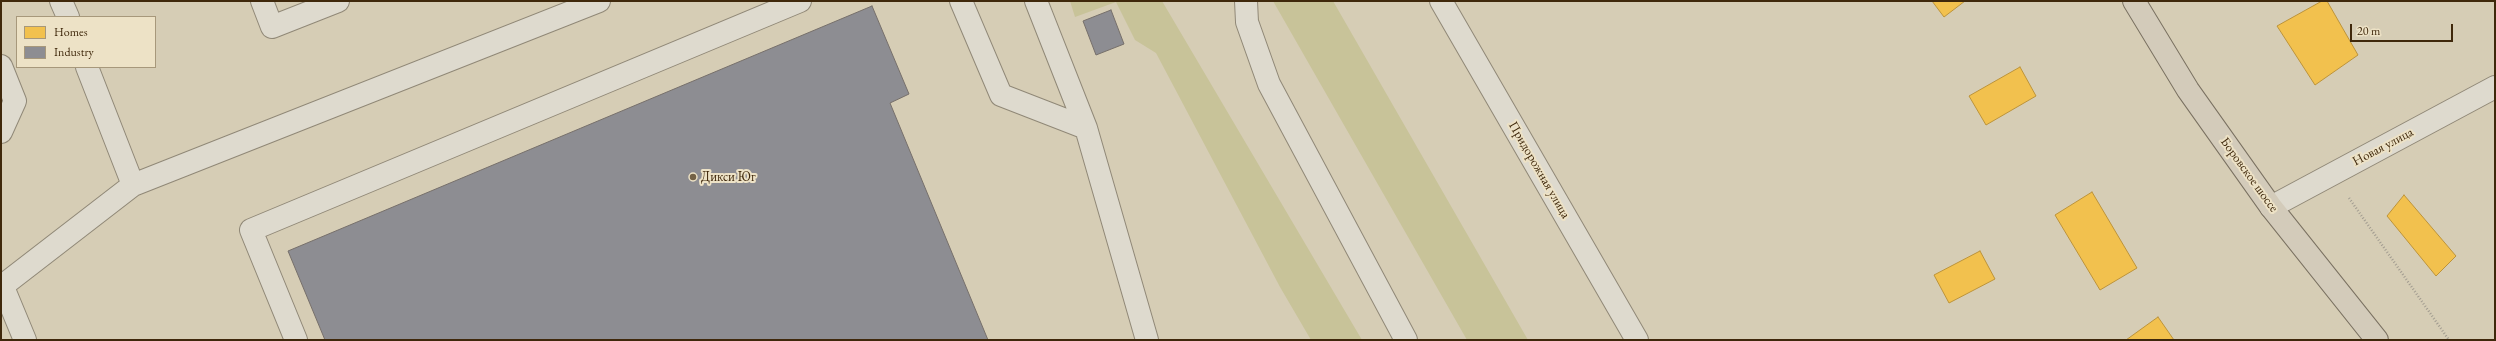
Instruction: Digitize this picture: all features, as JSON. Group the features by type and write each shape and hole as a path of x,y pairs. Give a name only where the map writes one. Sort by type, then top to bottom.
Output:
{"main road":[{"name":"Боровское шоссе","path":"2134,1 2188,90 2271,207 2377,340"}],"street":[{"path":"62,1 68,16"},
{"path":"262,1 272,27 338,1"},
{"path":"25,340 2,287 133,185 598,1"},
{"path":"296,340 251,230 800,1"},
{"path":"961,1 1001,95 1086,128"},
{"path":"1036,1 1086,128 1147,340"},
{"path":"1246,1 1247,22 1269,84 1406,340"},
{"name":"Придорожная улица","path":"1441,1 1637,340"},
{"path":"1,66 15,101 1,132"},
{"path":"87,68 133,185"},
{"name":"Новая улица","path":"2271,207 2495,87"}],"path":[{"path":"2332,174 2449,340"}],"shaded area":[{"path":"1070,1 1162,1 1362,340 1311,340 1280,287 1156,53 1135,40 1116,2 1075,17"},
{"path":"1273,1 1333,1 1528,340 1467,340"}],"building: Homes":[{"path":"1932,1 1965,1 1944,17"},
{"path":"2322,1 2327,1 2358,55 2315,85 2277,26"},
{"path":"2020,67 2036,96 1986,125 1969,96"},
{"path":"2092,192 2137,268 2100,290 2055,215"},
{"path":"2404,195 2456,256 2436,276 2387,216"},
{"path":"1980,251 1995,279 1949,303 1934,275"},
{"path":"2158,317 2174,340 2126,340"}],"building: Industry":[{"name":"Дикси Юг","path":"872,6 909,94 890,103 988,340 325,340 288,251"},
{"path":"1111,10 1124,44 1096,55 1083,21"}],"place":[{"name":"Дикси Юг","path":"693,177"}]}
